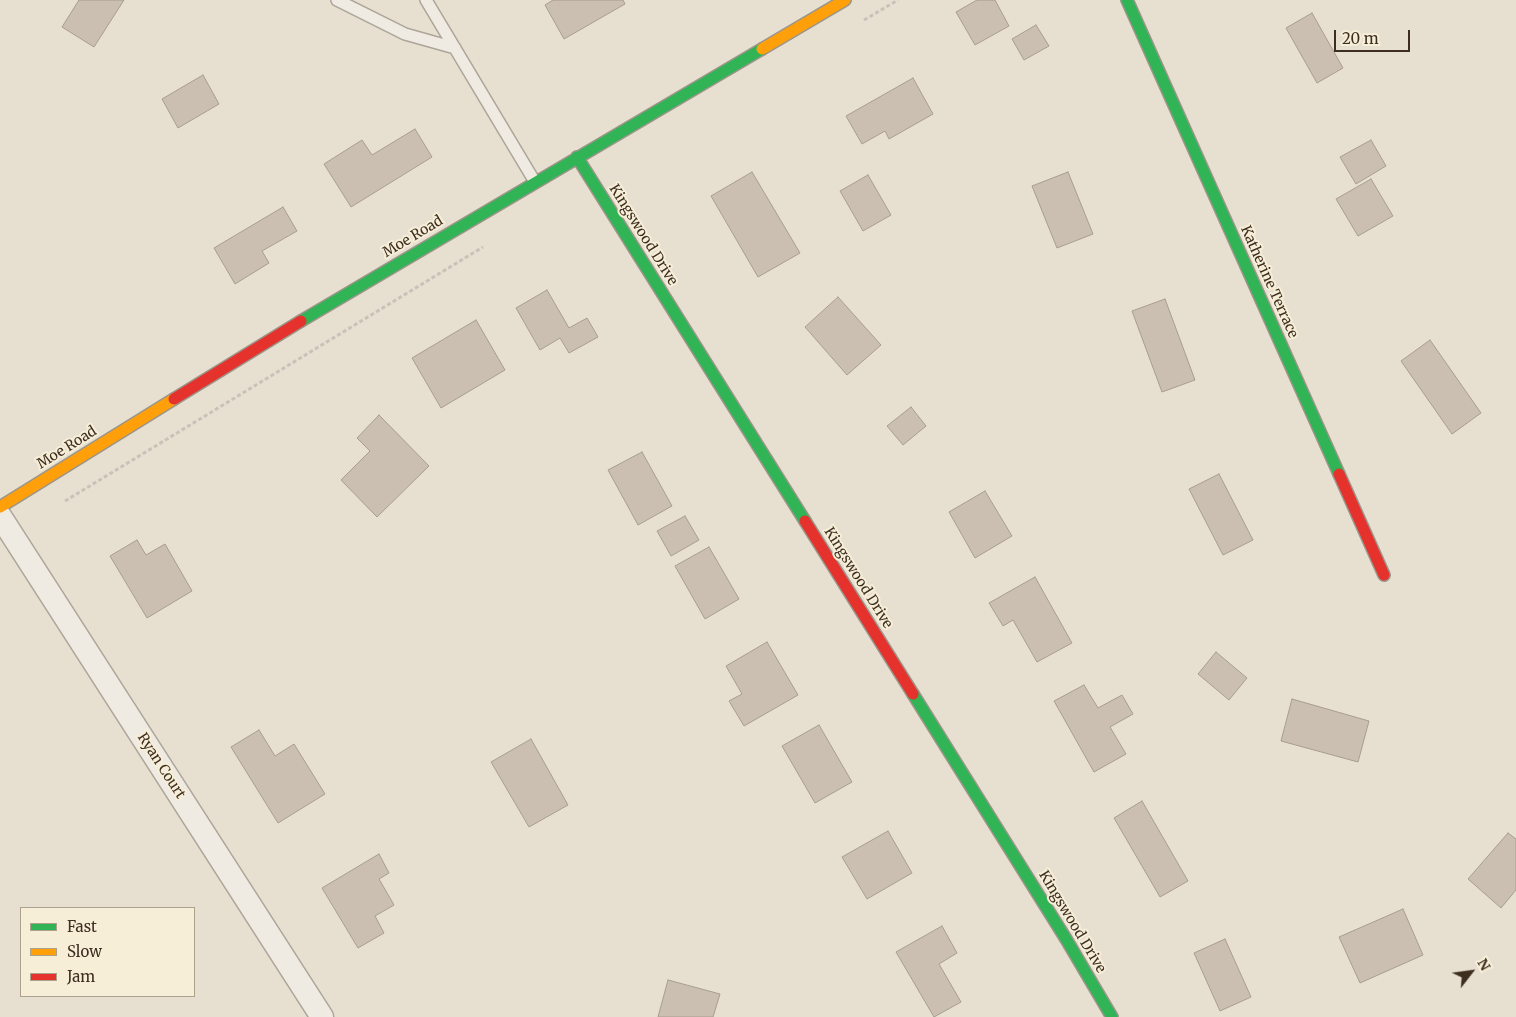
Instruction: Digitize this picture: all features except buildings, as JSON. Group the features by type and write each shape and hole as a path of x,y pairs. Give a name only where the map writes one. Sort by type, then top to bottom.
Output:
{"street":[{"name":"Moe Road","path":"0,507 238,359 845,0"},
{"name":"Katherine Terrace","path":"1126,0 1384,576"},
{"name":"Kingswood Drive","path":"577,157 1066,939 1112,1017"},
{"name":"Ryan Court","path":"0,516 322,1017"}],"lane":[{"path":"337,0 404,34 455,48"},
{"path":"426,0 535,182"}],"path":[{"path":"864,20 898,0"},
{"path":"58,505 489,243"}],"traffic: fast":[{"path":"1127,0 1339,474"},
{"path":"301,321 762,49"},
{"path":"577,157 805,521"},
{"path":"913,694 1066,939 1112,1017"}],"traffic: slow":[{"path":"762,49 845,0"},
{"path":"0,507 174,399"}],"traffic: jam":[{"path":"174,399 301,321"},
{"path":"1339,474 1384,575"},
{"path":"805,521 913,694"}]}
